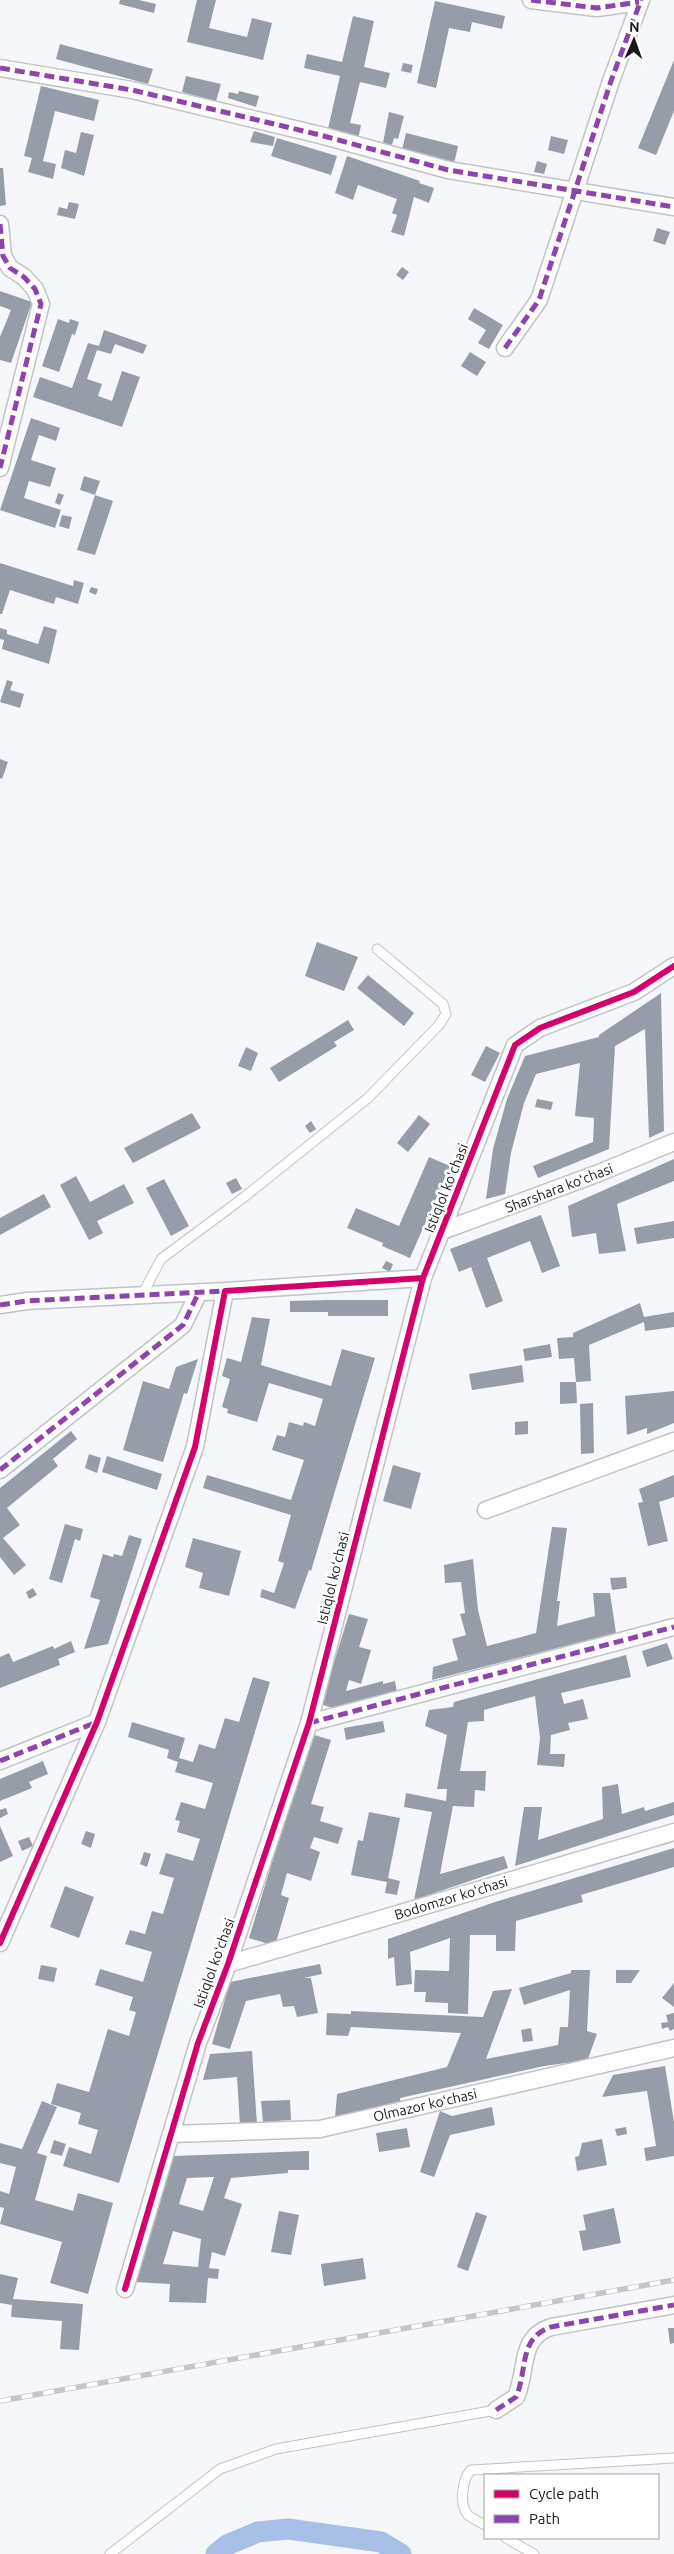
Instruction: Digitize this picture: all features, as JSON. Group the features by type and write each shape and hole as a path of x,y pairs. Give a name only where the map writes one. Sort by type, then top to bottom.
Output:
{"street":[{"path":"505,348 539,300 574,191 640,1 597,8 531,0"},
{"path":"0,68 132,90 320,135 448,170 674,207"},
{"path":"0,224 3,256 10,268 24,277 35,290 40,304 0,468"},
{"name":"Istiqlol koʻchasi","path":"125,2289 198,2043 228,1964 309,1723 423,1278 515,1046 540,1028 634,992 674,966"},
{"name":"Sharshara koʻchasi","path":"442,1231 599,1173 674,1142"},
{"path":"0,1305 27,1301 423,1278"},
{"path":"0,1943 97,1722 195,1447 225,1291"},
{"path":"0,1470 183,1326 199,1292"},
{"path":"486,1510 674,1441"},
{"path":"309,1723 674,1627"},
{"path":"0,1761 97,1722"},
{"name":"Bodomzor koʻchasi","path":"228,1964 674,1832"},
{"name":"Olmazor koʻchasi","path":"172,2134 320,2129 674,2048"},
{"path":"496,2410 516,2397 520,2388 530,2340 538,2331 674,2305"}],"lane":[{"path":"142,1295 161,1259 243,1198 368,1098 440,1025 446,1014 443,1004 377,949"},
{"path":"110,2554 220,2469 276,2449 496,2410"},
{"path":"484,2524 468,2515 464,2507 465,2480 471,2470 674,2458"},
{"path":"508,2539 534,2554"}],"building":[{"path":"120,0 139,0 156,4 154,13 119,4"},
{"path":"197,0 216,0 209,28 247,37 252,18 272,23 263,60 187,42"},
{"path":"435,1 505,16 502,29 472,22 470,32 449,28 436,88 417,83"},
{"path":"353,16 374,21 364,67 390,73 386,88 360,82 350,123 361,125 358,140 327,133 340,76 304,68 307,54 342,62"},
{"path":"60,44 153,69 148,84 56,59"},
{"path":"674,60 674,111 656,155 638,148"},
{"path":"403,63 413,65 411,73 401,71"},
{"path":"186,76 221,84 216,101 182,92"},
{"path":"41,86 99,100 94,121 55,111 43,161 56,164 53,179 28,172 32,158 24,156"},
{"path":"239,91 259,96 256,107 228,98 229,92 238,94"},
{"path":"389,112 404,116 398,139 394,138 392,145 383,143"},
{"path":"254,131 275,137 273,146 250,142"},
{"path":"81,132 94,135 84,176 61,168 65,150 76,153"},
{"path":"406,133 458,146 454,164 402,150"},
{"path":"551,136 568,140 564,154 548,150"},
{"path":"277,138 337,156 331,175 271,156"},
{"path":"347,156 420,181 419,183 434,188 429,203 414,197 404,236 391,232 397,215 392,213 397,199 358,185 353,200 335,193"},
{"path":"537,161 547,164 544,174 534,172"},
{"path":"0,168 3,168 6,205 0,206"},
{"path":"69,202 79,204 75,219 57,215 59,207 67,209"},
{"path":"657,228 670,232 665,245 653,241"},
{"path":"402,267 409,272 403,280 396,275"},
{"path":"0,291 32,302 11,363 0,360 0,337 11,310 0,306"},
{"path":"474,308 503,325 489,349 478,343 486,330 468,319"},
{"path":"58,319 69,323 70,319 79,322 75,335 72,334 59,372 42,366"},
{"path":"104,330 147,345 143,354 115,344 111,354 97,350 87,379 102,384 98,396 112,401 122,371 140,377 122,427 33,397 40,377 72,388 88,343 99,346"},
{"path":"470,352 486,362 477,376 461,366"},
{"path":"31,418 60,428 56,441 39,435 31,460 56,468 50,487 29,481 24,498 61,510 55,528 0,510"},
{"path":"84,476 100,481 95,495 80,490"},
{"path":"58,493 64,495 60,505 55,503"},
{"path":"95,495 113,501 95,555 77,550"},
{"path":"62,515 72,517 69,529 59,526"},
{"path":"0,563 73,586 74,580 84,583 78,604 56,597 54,604 10,590 2,614 0,614"},
{"path":"91,587 98,589 96,595 89,592"},
{"path":"44,626 57,630 49,664 2,649 4,640 0,639 0,628 7,630 7,634 38,644"},
{"path":"7,680 13,682 10,690 24,694 20,708 0,702"},
{"path":"0,759 8,762 2,779 0,778"},
{"path":"317,942 358,957 344,991 305,976"},
{"path":"368,975 414,1013 404,1026 357,988"},
{"path":"661,993 664,1131 649,1138 645,1029 615,1046 609,1149 538,1178 533,1166 593,1142 594,1118 575,1116 580,1063 536,1074 524,1103 511,1153 505,1194 486,1199 493,1149 507,1099 525,1056 599,1037 599,1035"},
{"path":"348,1020 354,1030 334,1042 337,1046 279,1082 270,1068"},
{"path":"486,1046 500,1053 485,1082 471,1075"},
{"path":"246,1047 258,1053 251,1071 238,1066"},
{"path":"537,1099 553,1102 551,1110 535,1107"},
{"path":"192,1113 201,1128 133,1163 124,1148"},
{"path":"419,1115 430,1124 408,1152 397,1143"},
{"path":"311,1121 316,1129 310,1133 305,1126"},
{"path":"429,1157 450,1166 410,1258 382,1246 383,1243 347,1228 356,1208 399,1226"},
{"path":"674,1159 674,1181 617,1204 626,1251 599,1254 596,1233 572,1237 568,1206"},
{"path":"76,1176 90,1202 124,1184 134,1203 97,1221 103,1233 89,1240 60,1185"},
{"path":"236,1178 242,1189 232,1194 226,1183"},
{"path":"164,1179 189,1226 171,1236 146,1188"},
{"path":"44,1194 51,1207 0,1235 0,1218"},
{"path":"541,1215 560,1266 542,1273 530,1241 487,1258 503,1301 486,1308 471,1267 459,1272 450,1249"},
{"path":"674,1221 674,1238 637,1244 634,1228"},
{"path":"386,1261 393,1264 390,1272 382,1268"},
{"path":"388,1300 388,1316 328,1316 328,1312 290,1312 290,1301"},
{"path":"640,1303 644,1317 674,1312 674,1327 645,1331 644,1322 589,1345 591,1381 576,1382 574,1358 559,1359 557,1338 573,1337 573,1333"},
{"path":"252,1317 270,1319 261,1365 331,1386 342,1349 375,1358 311,1571 309,1570 295,1609 260,1597 262,1589 274,1593 284,1563 278,1561 291,1515 203,1488 207,1475 291,1500 304,1460 272,1450 277,1435 285,1437 289,1422 303,1426 304,1422 315,1426 323,1399 269,1383 257,1422 227,1413 228,1409 222,1407 230,1379 222,1376 227,1358 241,1362"},
{"path":"550,1344 552,1357 525,1361 523,1349"},
{"path":"198,1359 187,1394 184,1393 163,1462 123,1450 143,1381 169,1389 176,1367"},
{"path":"522,1365 524,1382 472,1390 469,1374"},
{"path":"560,1382 576,1382 577,1403 560,1404"},
{"path":"674,1391 674,1423 647,1434 647,1428 627,1435 625,1396"},
{"path":"593,1403 594,1453 581,1454 580,1404"},
{"path":"528,1421 528,1434 515,1435 515,1422"},
{"path":"71,1431 77,1439 53,1459 58,1466 7,1508 20,1525 3,1538 26,1565 14,1575 0,1557 0,1488"},
{"path":"89,1454 101,1458 97,1473 85,1468"},
{"path":"107,1456 162,1474 157,1490 102,1472"},
{"path":"393,1465 421,1473 411,1509 383,1501"},
{"path":"674,1475 674,1497 659,1502 668,1541 648,1546 638,1503 643,1502 639,1489"},
{"path":"65,1524 83,1529 80,1541 75,1539 62,1583 49,1579"},
{"path":"552,1527 567,1528 557,1601 560,1601 557,1626 595,1616 593,1593 610,1593 616,1633 432,1680 433,1667 458,1660 452,1639 466,1635 460,1614 465,1613 461,1582 445,1583 444,1565 473,1559 478,1610 487,1646 536,1633"},
{"path":"129,1535 142,1539 108,1644 84,1649 100,1600 90,1597 103,1554 113,1557 114,1554 122,1556"},
{"path":"193,1538 241,1551 229,1596 199,1588 203,1573 185,1567"},
{"path":"626,1577 627,1588 612,1590 610,1578"},
{"path":"33,1588 37,1595 29,1599 26,1592"},
{"path":"349,1614 368,1619 359,1647 371,1650 361,1684 349,1680 346,1691 383,1681 383,1684 395,1681 397,1693 332,1708 321,1704"},
{"path":"71,1641 75,1652 58,1659 60,1665 0,1688 0,1657 9,1653 13,1662 53,1646 54,1649"},
{"path":"667,1643 673,1659 647,1667 642,1651"},
{"path":"626,1655 631,1677 561,1693 564,1704 583,1699 588,1719 568,1723 570,1730 551,1735 550,1754 565,1754 564,1767 537,1765 540,1738 535,1696 484,1710 484,1721 468,1722 460,1771 486,1771 485,1791 475,1790 474,1807 453,1806 440,1874 504,1856 508,1868 414,1900 432,1812 404,1807 406,1793 446,1801 447,1789 437,1789 447,1735 425,1726 429,1710 453,1707 454,1702"},
{"path":"253,1677 270,1682 119,2183 63,2166 69,2147 91,2154 98,2130 78,2124 81,2113 51,2104 57,2083 89,2092 108,2029 129,2036 136,2012 129,2010 133,1997 95,1985 100,1969 143,1982 152,1952 125,1944 130,1930 145,1934 152,1911 163,1914 174,1878 159,1874 166,1853 193,1861 200,1839 177,1832 180,1821 175,1820 181,1802 205,1809 213,1783 175,1772 178,1762 167,1758 169,1750 128,1737 132,1722 185,1738 179,1758 193,1762 199,1744 215,1749 225,1718 239,1722"},
{"path":"383,1721 385,1732 346,1740 344,1728"},
{"path":"311,1734 331,1740 311,1804 324,1807 320,1821 343,1828 338,1844 314,1837 310,1848 320,1852 311,1881 287,1873 281,1895 289,1898 275,1946 249,1938"},
{"path":"43,1761 48,1774 29,1782 32,1788 0,1801 0,1779"},
{"path":"618,1784 622,1814 644,1807 645,1811 674,1802 674,1815 515,1866 524,1807 542,1807 538,1840 603,1819 602,1787"},
{"path":"6,1808 8,1814 0,1818 0,1810"},
{"path":"369,1812 400,1818 388,1878 400,1881 397,1895 385,1893 387,1882 351,1875 358,1840 363,1841"},
{"path":"0,1826 13,1856 0,1862"},
{"path":"86,1831 95,1834 91,1848 81,1844"},
{"path":"29,1837 33,1846 22,1851 18,1841"},
{"path":"674,1848 674,1867 581,1895 583,1902 516,1921 515,1951 496,1951 496,1935 470,1935 468,2014 448,2013 448,2003 425,2002 426,1992 414,1992 415,1970 449,1971 450,1938 410,1952 412,1984 396,1986 394,1957 388,1959 388,1939 495,1902"},
{"path":"144,1852 151,1854 147,1867 140,1864"},
{"path":"65,1886 94,1897 79,1938 50,1927"},
{"path":"320,1964 322,1974 304,1978 311,1978 318,2013 297,2017 294,2006 283,2007 280,1994 246,2001 230,2049 212,2044 230,1982"},
{"path":"41,1965 57,1968 54,1982 38,1979"},
{"path":"571,1970 590,1970 587,2031 597,2034 586,2064 566,2063 544,2066 400,2098 401,2104 335,2118 337,2094 447,2067 461,2033 351,2027 348,2036 326,2035 327,2013 351,2014 351,2011 483,2017 493,1991 512,1989 486,2059 558,2045 560,2027 568,2027 570,1990 524,2005 519,1988 571,1973"},
{"path":"616,1970 640,1970 631,1983 616,1983"},
{"path":"674,1983 674,2007 662,1998"},
{"path":"674,2013 674,2029 670,2031 668,2027 662,2029 661,2023 668,2022 666,2015"},
{"path":"531,2028 533,2041 523,2042 521,2030"},
{"path":"252,2051 257,2124 240,2125 237,2077 203,2080 210,2054"},
{"path":"665,2066 674,2122 674,2156 646,2161 644,2148 656,2146 647,2091 602,2097 613,2075"},
{"path":"290,2100 291,2120 263,2122 261,2101"},
{"path":"42,2101 57,2107 37,2153 47,2156 35,2200 73,2211 78,2193 113,2203 88,2294 50,2283 62,2242 0,2224 4,2208 0,2207 0,2191 9,2194 16,2167 0,2163 0,2143 22,2149"},
{"path":"492,2107 495,2125 450,2135 434,2177 420,2172 440,2111 452,2116"},
{"path":"626,2127 627,2134 617,2136 615,2129"},
{"path":"407,2128 410,2147 379,2152 376,2133"},
{"path":"602,2139 607,2165 577,2171 575,2157 579,2156 582,2143"},
{"path":"54,2140 66,2144 62,2156 50,2153"},
{"path":"309,2151 309,2170 288,2170 288,2173 231,2178 224,2198 242,2204 225,2256 212,2252 209,2268 219,2269 218,2279 208,2278 206,2303 169,2302 170,2284 135,2282 174,2156","holes":["214,2177 203,2211 179,2204 187,2178","173,2231 201,2239 198,2267 163,2264"]},
{"path":"614,2208 621,2243 583,2251 579,2231 586,2230 583,2215"},
{"path":"279,2211 299,2215 291,2255 271,2252"},
{"path":"476,2212 487,2216 468,2271 457,2267"},
{"path":"363,2258 366,2279 324,2286 321,2264"},
{"path":"0,2274 18,2278 13,2299 83,2304 79,2350 60,2349 62,2321 11,2317 12,2305 0,2303"},
{"path":"668,2328 674,2328 674,2343 670,2344"}],"waterway":[{"path":"216,2554 227,2545 258,2532 288,2529 381,2542 401,2554"}],"railway":[{"path":"0,2401 674,2280"}],"marked path":[{"path":"531,0 597,8 639,2"},
{"path":"505,348 539,300 611,81 641,0"},
{"path":"0,68 132,90 320,135 448,170 674,207"},
{"path":"0,224 3,256 10,268 24,277 35,289 41,304 0,468"},
{"path":"0,1305 27,1301 225,1291"},
{"path":"0,1470 183,1325 199,1292"},
{"path":"309,1723 674,1627"},
{"path":"0,1761 97,1722"},
{"path":"496,2410 516,2397 529,2347 533,2339 541,2332 551,2327 674,2305"}],"cycle path":[{"path":"125,2289 198,2043 228,1964 309,1723 423,1278 515,1045 540,1028 634,992 674,966"},
{"path":"0,1943 97,1722 195,1447 225,1291 423,1278"}]}
